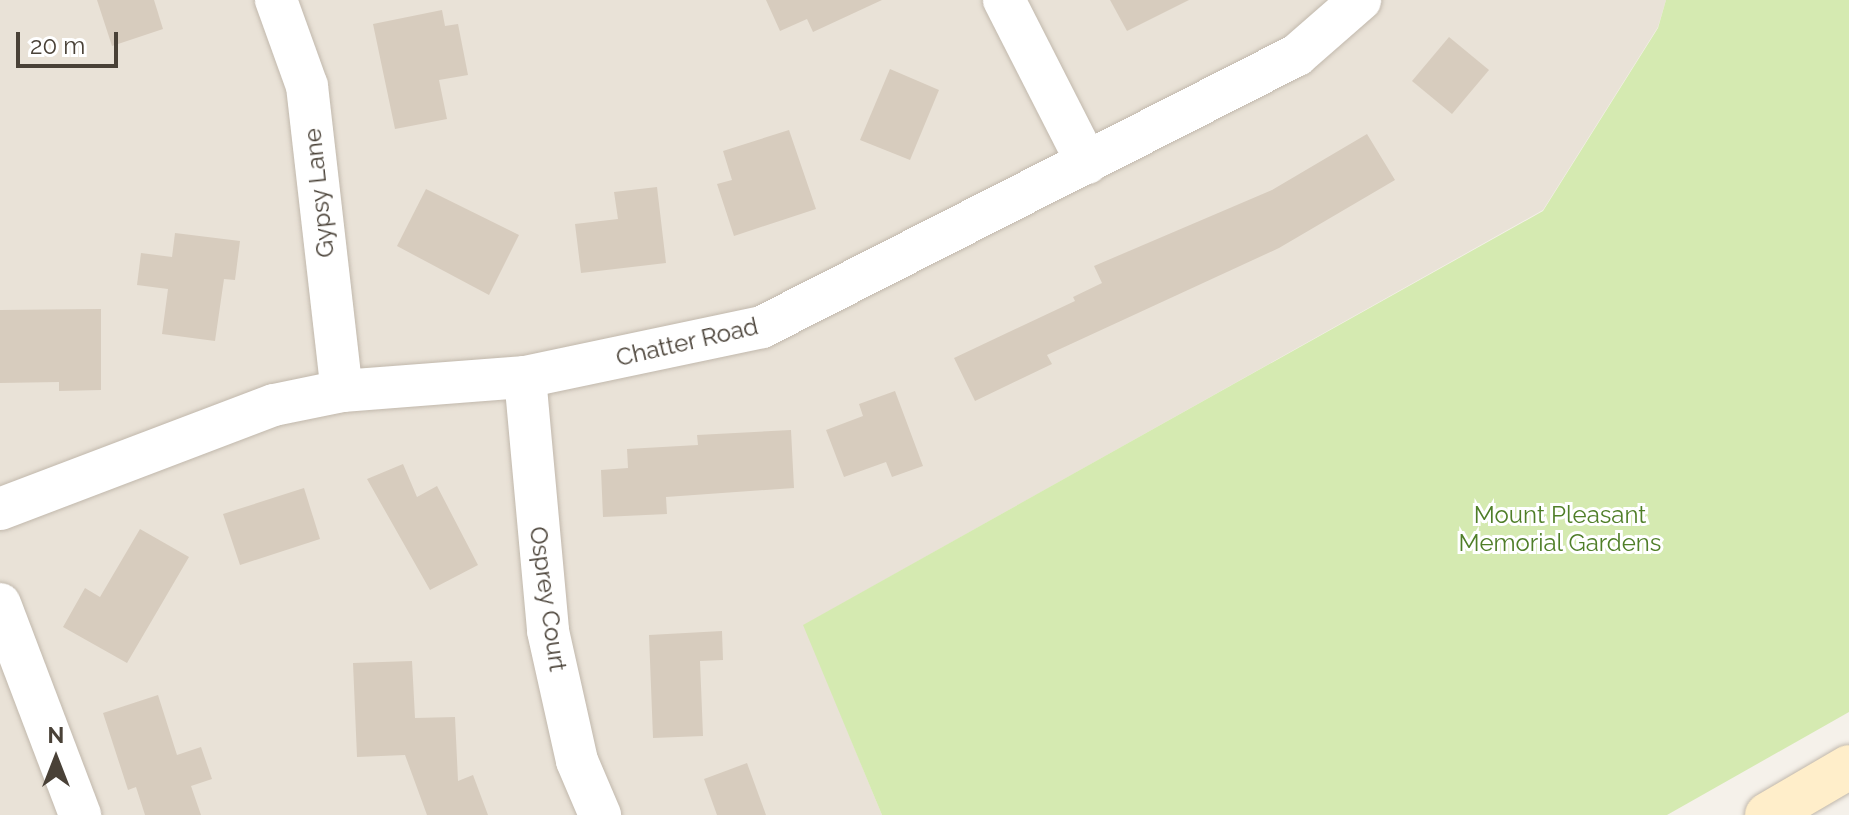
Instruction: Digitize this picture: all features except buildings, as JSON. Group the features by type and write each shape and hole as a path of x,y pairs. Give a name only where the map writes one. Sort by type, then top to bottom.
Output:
{"main road":[{"path":"1767,815 1849,767"}],"street":[{"name":"Gypsy Lane","path":"276,0 307,86 342,391"},
{"path":"1004,0 1087,163"},
{"name":"Chatter Road","path":"0,509 274,405 342,391 525,377 762,327 1297,55 1360,0"},
{"name":"Osprey Court","path":"525,377 548,631 577,761 600,815"},
{"path":"0,604 80,815"}],"shaded area":[{"path":"0,0 1666,0 1658,27 1543,210 804,625 882,815 0,815"}],"green space":[{"name":"Mount Pleasant Memorial Gardens","path":"1666,0 1849,0 1849,712 1667,815 882,815 803,625 1543,211 1658,28"}]}
